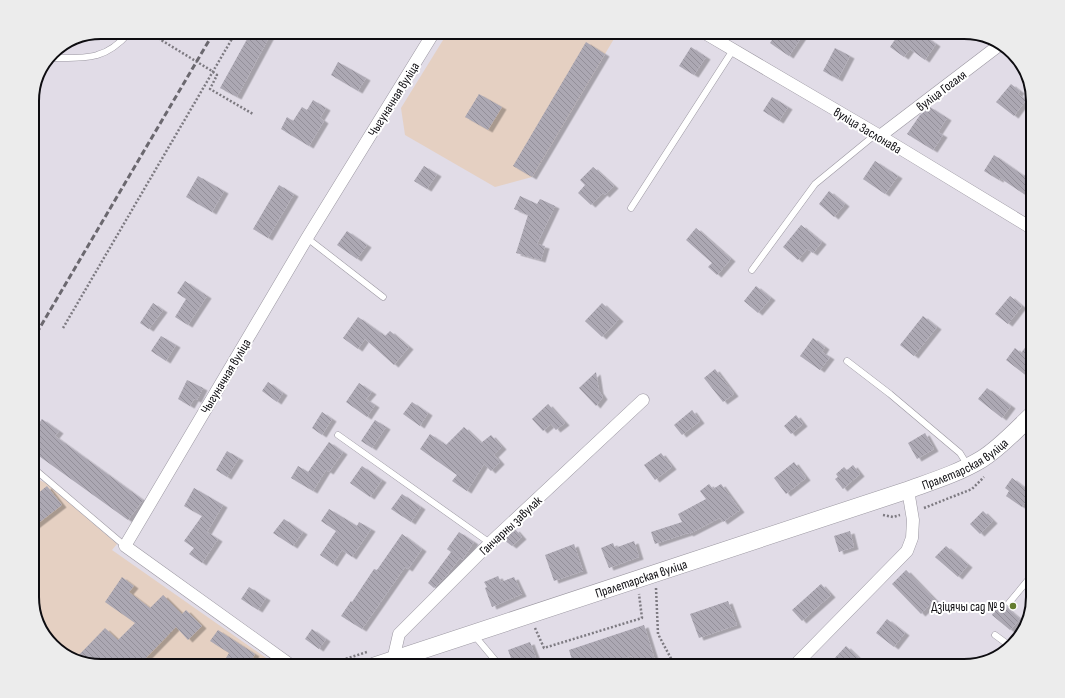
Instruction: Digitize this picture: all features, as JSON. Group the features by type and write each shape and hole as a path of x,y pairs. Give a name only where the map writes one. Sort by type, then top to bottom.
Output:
{"main road":[{"name":"Пралетарская вуліца","path":"395,659 908,490 952,474 983,458 998,446 1026,410"},
{"name":"Пралетарская вуліца","path":"372,658 382,659"}],"street":[{"name":"Чыгуначная вуліца","path":"125,546 307,238 430,39"},
{"name":"вуліца Заслонава","path":"715,39 878,135 1026,225"},
{"name":"вуліца Гогаля","path":"878,135 996,48"},
{"name":"Ганчарны завулак","path":"392,659 399,634 490,543 642,400"},
{"name":"Пралетарская вуліца","path":"802,659 907,551 912,538 913,526 908,490"},
{"path":"125,546 282,659"}],"lane":[{"path":"57,58 97,55 123,39"},
{"path":"631,208 733,50"},
{"path":"752,270 815,184 878,135"},
{"path":"307,238 383,297"},
{"path":"847,361 890,394 955,448 968,466"},
{"path":"338,434 490,543"},
{"path":"39,473 125,546"},
{"path":"1009,603 1026,582"},
{"path":"473,634 494,659"},
{"path":"995,636 1006,643"}],"path":[{"path":"63,328 232,39"},
{"path":"161,40 217,75 210,89 252,114"},
{"path":"656,586 658,634 671,659"}],"shaded area":[{"path":"444,39 614,39 532,177 495,187 405,135 401,108"},
{"path":"39,480 46,483 117,544 112,550 268,659 101,659 85,657 67,649 57,641 47,628 40,609"}],"building":[{"path":"247,39 268,39 237,97 220,88"},
{"path":"773,39 800,39 789,56 770,43"},
{"path":"895,39 929,39 936,44 925,60 910,49 904,57 890,47"},
{"path":"586,42 605,54 532,177 513,166"},
{"path":"691,47 706,57 694,75 679,66"},
{"path":"835,48 850,56 838,79 823,71"},
{"path":"338,62 366,78 358,91 331,75"},
{"path":"1011,84 1020,91 1018,94 1026,100 1014,116 996,102"},
{"path":"479,94 502,107 488,130 465,117"},
{"path":"772,97 788,107 779,121 763,111"},
{"path":"313,100 326,108 320,118 324,121 309,146 281,129 287,117 293,121 302,107 307,110"},
{"path":"930,107 947,118 938,132 943,135 933,150 907,134 920,115"},
{"path":"994,155 1024,176 1026,173 1026,195 1000,178 999,180 984,171"},
{"path":"875,161 898,176 885,194 863,179"},
{"path":"424,166 437,174 427,189 414,181"},
{"path":"593,167 614,186 605,195 603,193 591,205 578,193 585,185 580,180"},
{"path":"198,176 224,191 212,212 186,197"},
{"path":"279,185 294,194 268,238 253,229"},
{"path":"829,191 845,204 834,217 819,204"},
{"path":"520,196 537,204 540,199 555,206 537,244 545,246 541,260 516,253 528,215 514,209"},
{"path":"801,225 822,242 813,253 807,249 798,260 783,247"},
{"path":"696,228 731,259 717,275 708,267 712,263 686,240"},
{"path":"347,231 367,245 357,259 337,245"},
{"path":"185,281 207,296 188,325 175,317 186,299 177,293"},
{"path":"756,286 771,298 758,313 744,301"},
{"path":"1010,296 1022,306 1008,324 995,314"},
{"path":"153,303 163,310 149,329 140,323"},
{"path":"602,303 619,319 602,337 585,321"},
{"path":"923,316 937,327 914,356 900,345"},
{"path":"358,317 385,336 390,331 409,347 394,365 365,339 358,349 343,338"},
{"path":"161,336 176,345 166,361 151,351"},
{"path":"813,338 825,347 822,352 830,357 820,370 800,356"},
{"path":"1026,346 1026,376 1006,360 1015,348 1021,353"},
{"path":"715,369 734,394 723,402 704,378"},
{"path":"596,372 599,391 603,397 596,406 579,388"},
{"path":"187,380 203,388 197,400 194,399 190,406 178,399"},
{"path":"268,382 283,393 277,402 262,391"},
{"path":"359,383 372,392 366,399 375,405 367,417 346,402"},
{"path":"987,388 1011,406 1002,418 978,399"},
{"path":"412,402 428,413 420,426 403,414"},
{"path":"548,404 565,423 556,430 551,424 543,431 532,419"},
{"path":"692,410 700,421 682,435 674,425"},
{"path":"322,412 332,419 322,435 312,428"},
{"path":"796,415 803,424 791,434 784,426"},
{"path":"42,419 59,431 55,436 143,500 128,520 39,456 39,423"},
{"path":"375,420 386,427 372,448 361,441"},
{"path":"464,427 481,443 491,435 502,447 494,455 500,462 491,471 484,464 467,491 452,481 457,475 420,449 430,434 446,445"},
{"path":"925,433 934,449 917,459 908,443"},
{"path":"329,442 343,452 329,472 326,470 313,491 291,478 298,466 308,472"},
{"path":"227,451 239,458 227,477 216,470"},
{"path":"661,453 672,467 655,480 644,465"},
{"path":"794,462 806,478 786,494 774,478"},
{"path":"853,465 860,474 843,489 835,479 838,477 836,474 844,467 847,470"},
{"path":"362,466 382,480 370,497 350,483"},
{"path":"1012,478 1026,488 1026,501 1022,507 1006,496 1009,491 1005,488"},
{"path":"709,484 713,489 721,484 740,510 723,522 720,518 689,534 688,533 655,544 651,532 682,522 678,514 706,499 700,491"},
{"path":"47,486 62,505 39,523 39,492"},
{"path":"194,488 223,505 207,532 218,539 202,563 189,554 194,548 184,541 202,516 184,506"},
{"path":"402,494 421,507 411,522 391,509"},
{"path":"329,509 357,526 359,522 371,529 352,557 342,550 333,564 320,555 336,531 321,521"},
{"path":"983,511 993,521 980,534 970,524"},
{"path":"284,519 303,532 293,546 273,533"},
{"path":"515,529 522,537 512,546 504,540"},
{"path":"850,531 854,547 839,552 834,536"},
{"path":"459,532 474,542 462,560 460,558 446,576 434,588 428,583 451,552 447,549"},
{"path":"402,534 422,549 408,569 405,567 362,629 341,616 374,569 377,570"},
{"path":"634,541 639,557 609,568 601,548 613,543 615,548"},
{"path":"574,544 583,571 554,581 545,555"},
{"path":"946,546 968,565 958,577 935,557"},
{"path":"906,570 935,600 921,614 892,584"},
{"path":"498,576 501,582 514,577 522,594 492,607 485,588 487,587 484,582"},
{"path":"122,577 134,586 129,592 150,608 163,595 182,614 186,610 202,626 188,640 176,627 145,659 101,659 79,655 105,628 118,640 135,623 105,602"},
{"path":"821,584 831,595 802,621 792,610"},
{"path":"249,587 266,598 258,610 241,599"},
{"path":"728,601 737,625 699,638 690,614"},
{"path":"1001,603 1020,619 1010,630 992,615"},
{"path":"887,619 905,633 894,647 876,633"},
{"path":"644,625 655,659 633,659 632,656 623,659 572,659 569,650"},
{"path":"312,629 326,639 319,649 305,639"},
{"path":"218,630 255,654 252,659 225,659 229,653 210,641"},
{"path":"530,642 536,659 511,659 508,650"},
{"path":"846,646 860,659 834,659"}],"railway":[{"path":"39,329 210,39"}],"place":[{"name":"Дзіцячы сад № 9","path":"1013,606"}]}
